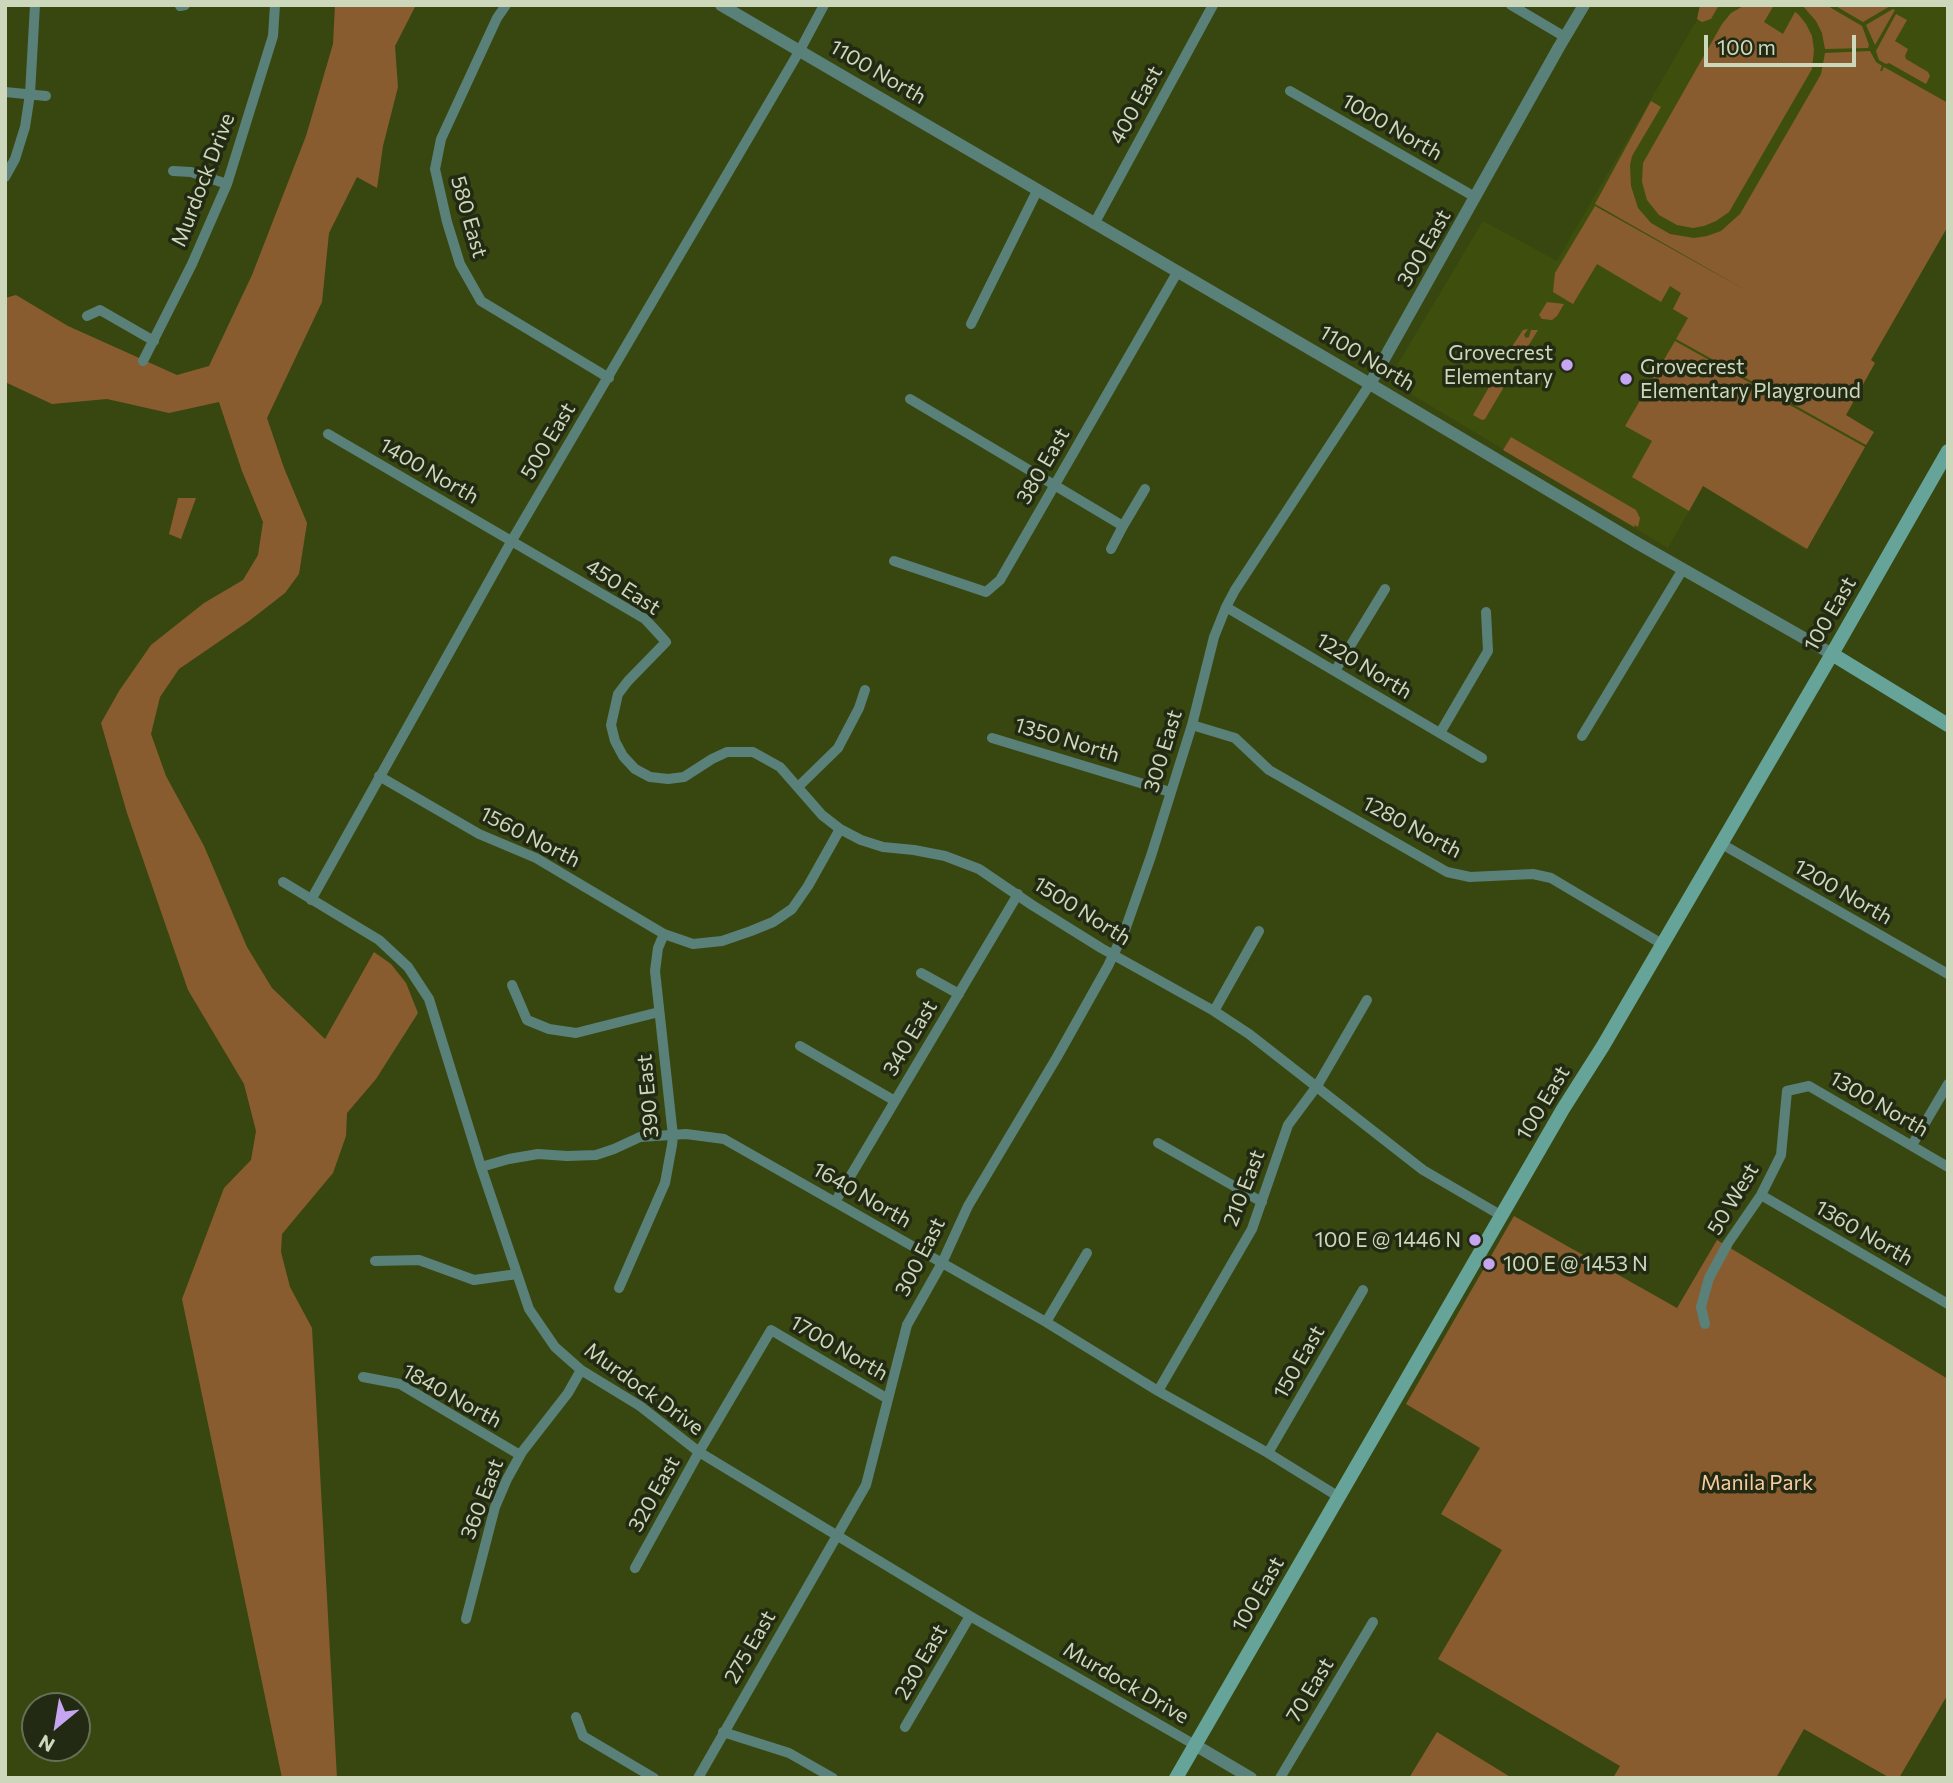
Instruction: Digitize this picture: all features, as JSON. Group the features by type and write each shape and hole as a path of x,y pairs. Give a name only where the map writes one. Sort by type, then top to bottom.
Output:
{"main road":[{"name":"100 East","path":"1176,1778 1948,451"},
{"name":"1100 North","path":"1832,654 1948,725"}],"street":[{"path":"5,177 15,159 25,127 30,94 35,5"},
{"name":"Murdock Drive","path":"143,361 192,264 227,184 273,36 275,5"},
{"name":"580 East","path":"506,5 497,18 441,139 436,169 447,222 460,264 481,301 609,377"},
{"name":"1100 North","path":"721,5 1178,271 1520,475 1832,654"},
{"name":"500 East","path":"311,900 511,542 824,5"},
{"name":"400 East","path":"1094,224 1213,5"},
{"path":"1511,5 1565,37"},
{"name":"300 East","path":"836,1535 866,1485 906,1325 942,1263 968,1206 1114,955 1133,910 1192,725 1214,637 1226,607 1370,384 1584,5"},
{"name":"1000 North","path":"1290,91 1475,197"},
{"path":"5,92 46,96"},
{"path":"173,171 191,172 227,184"},
{"path":"971,324 1037,191"},
{"name":"380 East","path":"894,561 986,592 1000,580 1178,271"},
{"path":"87,316 100,310 154,341"},
{"path":"910,399 1123,526"},
{"name":"1400 North","path":"328,434 511,542"},
{"path":"1111,549 1145,489"},
{"name":"450 East","path":"511,542 645,620 666,642 618,694 611,725 623,756"},
{"path":"1582,736 1683,569"},
{"path":"1335,671 1384,589"},
{"name":"1220 North","path":"1226,607 1482,758"},
{"path":"1440,733 1488,651 1486,612"},
{"path":"798,786 838,748 859,708 865,690"},
{"name":"1280 North","path":"1192,725 1235,738 1269,770 1447,872 1470,877 1533,874 1551,878 1662,944"},
{"name":"1350 North","path":"992,738 1170,792"},
{"name":"1500 North","path":"623,756 635,769 650,777 668,779 684,777 727,752 753,752 780,767 822,815 840,829 883,847 945,856 979,869 1032,905 1249,1034 1423,1170 1502,1216"},
{"name":"1560 North","path":"379,776 479,834 536,858 664,934 693,944 722,941 774,922 792,909 840,829"},
{"name":"1200 North","path":"1720,843 1948,974"},
{"name":"Murdock Drive","path":"283,883 379,940 408,967 429,999 529,1309 555,1347 581,1370 640,1406 699,1452 970,1616 1195,1745"},
{"name":"340 East","path":"835,1202 1018,894"},
{"path":"1214,1011 1259,931"},
{"name":"390 East","path":"619,1288 665,1183 673,1136 655,971 658,948 664,934"},
{"path":"921,973 959,994"},
{"path":"512,985 527,1020 549,1029 576,1033 659,1012"},
{"name":"210 East","path":"1158,1391 1252,1229 1288,1125 1317,1086 1367,1000"},
{"path":"800,1046 895,1101"},
{"path":"1912,1145 1948,1084"},
{"name":"1300 North","path":"1787,1091 1809,1086 1948,1167"},
{"name":"50 West","path":"1705,1324 1701,1307 1709,1278 1728,1243 1761,1195 1781,1155 1787,1091"},
{"name":"1640 North","path":"481,1167 538,1154 596,1155 640,1137 686,1134 724,1139 1046,1322 1339,1497"},
{"path":"1158,1143 1262,1202"},
{"name":"1360 North","path":"1761,1195 1948,1304"},
{"path":"1046,1322 1087,1253"},
{"path":"375,1261 419,1260 474,1280 517,1274"},
{"name":"150 East","path":"1268,1453 1363,1290"},
{"name":"1700 North","path":"771,1330 888,1399"},
{"name":"320 East","path":"635,1568 771,1330"},
{"name":"360 East","path":"466,1619 495,1507 520,1455 568,1393 581,1370"},
{"name":"1840 North","path":"363,1377 400,1384 520,1455"},
{"name":"275 East","path":"698,1778 836,1535"},
{"name":"230 East","path":"905,1727 970,1616"},
{"name":"70 East","path":"1280,1778 1373,1622"},
{"path":"576,1717 583,1736 654,1778"},
{"path":"723,1732 789,1753 833,1778"},
{"path":"1195,1745 1251,1778"}],"shaded area":[{"path":"1699,5 1948,5 1948,227 1871,359 1818,408 1868,438 1804,549 1703,486 1668,548 1396,385 1392,374 1483,221 1557,261 1698,18"}],"green space":[{"path":"335,5 416,5 395,46 398,87 383,146 377,188 357,177 329,233 322,302 267,418 307,523 299,574 285,593 179,669 160,697 151,734 166,776 204,846 247,947 272,988 325,1039 374,952 391,964 406,983 418,1013 376,1079 347,1113 346,1136 333,1173 282,1234 281,1252 290,1287 312,1328 337,1778 282,1778 182,1299 224,1188 251,1160 256,1131 244,1084 188,990 127,813 101,723 119,691 151,645 204,603 243,580 258,555 263,522 242,471 219,402 169,413 107,399 52,404 5,382 5,298 16,295 68,326 177,375 209,366 252,275 306,136 333,44"},
{"path":"1700,5 1719,5 1711,19 1702,22 1697,19"},
{"path":"1745,5 1774,5 1764,22 1783,34 1795,12 1798,14 1812,36 1812,69 1729,212 1704,226 1693,228 1677,225 1659,215 1647,200 1642,182 1643,163 1722,24 1731,13"},
{"path":"1802,5 1826,5 1862,26 1868,48 1825,49 1816,21"},
{"path":"1834,5 1892,5 1863,22"},
{"path":"1895,10 1875,45 1866,25"},
{"path":"1896,14 1907,20 1895,41 1908,49 1906,59 1928,72 1930,76 1926,84 1879,60 1876,51"},
{"path":"1870,51 1876,62 1882,66 1880,71 1884,67 1948,103 1948,226 1871,360 1875,363 1846,415 1874,432 1866,445 1676,339 1688,318 1673,309 1681,293 1670,286 1661,302 1597,264 1573,304 1553,292 1555,273 1595,206 1749,292 1595,204 1651,101 1661,107 1632,156 1630,165 1631,186 1638,208 1651,223 1670,234 1694,238 1721,231 1740,214 1821,74 1825,53"},
{"path":"1547,302 1564,304 1552,320 1542,319 1539,315"},
{"path":"1528,329 1524,335 1526,338 1531,330 1538,330 1522,356 1511,348 1523,330"},
{"path":"1675,341 1865,447 1807,549 1703,486 1689,511 1632,477 1652,441 1625,426"},
{"path":"1496,375 1508,380 1482,420 1473,415"},
{"path":"1511,437 1636,510 1640,518 1638,527 1503,450"},
{"path":"178,498 196,498 181,539 169,534"},
{"name":"Manila Park","path":"1514,1216 1677,1308 1717,1240 1948,1379 1948,1694 1899,1778 1890,1778 1804,1729 1776,1778 1613,1778 1620,1766 1438,1659 1502,1550 1441,1514 1480,1448 1406,1404"},
{"path":"1437,1732 1512,1778 1409,1778"}],"place":[{"name":"Grovecrest Elementary","path":"1567,365"},
{"name":"Grovecrest Elementary Playground","path":"1626,379"},
{"name":"100 E @ 1446 N","path":"1475,1240"},
{"name":"100 E @ 1453 N","path":"1489,1264"}]}
